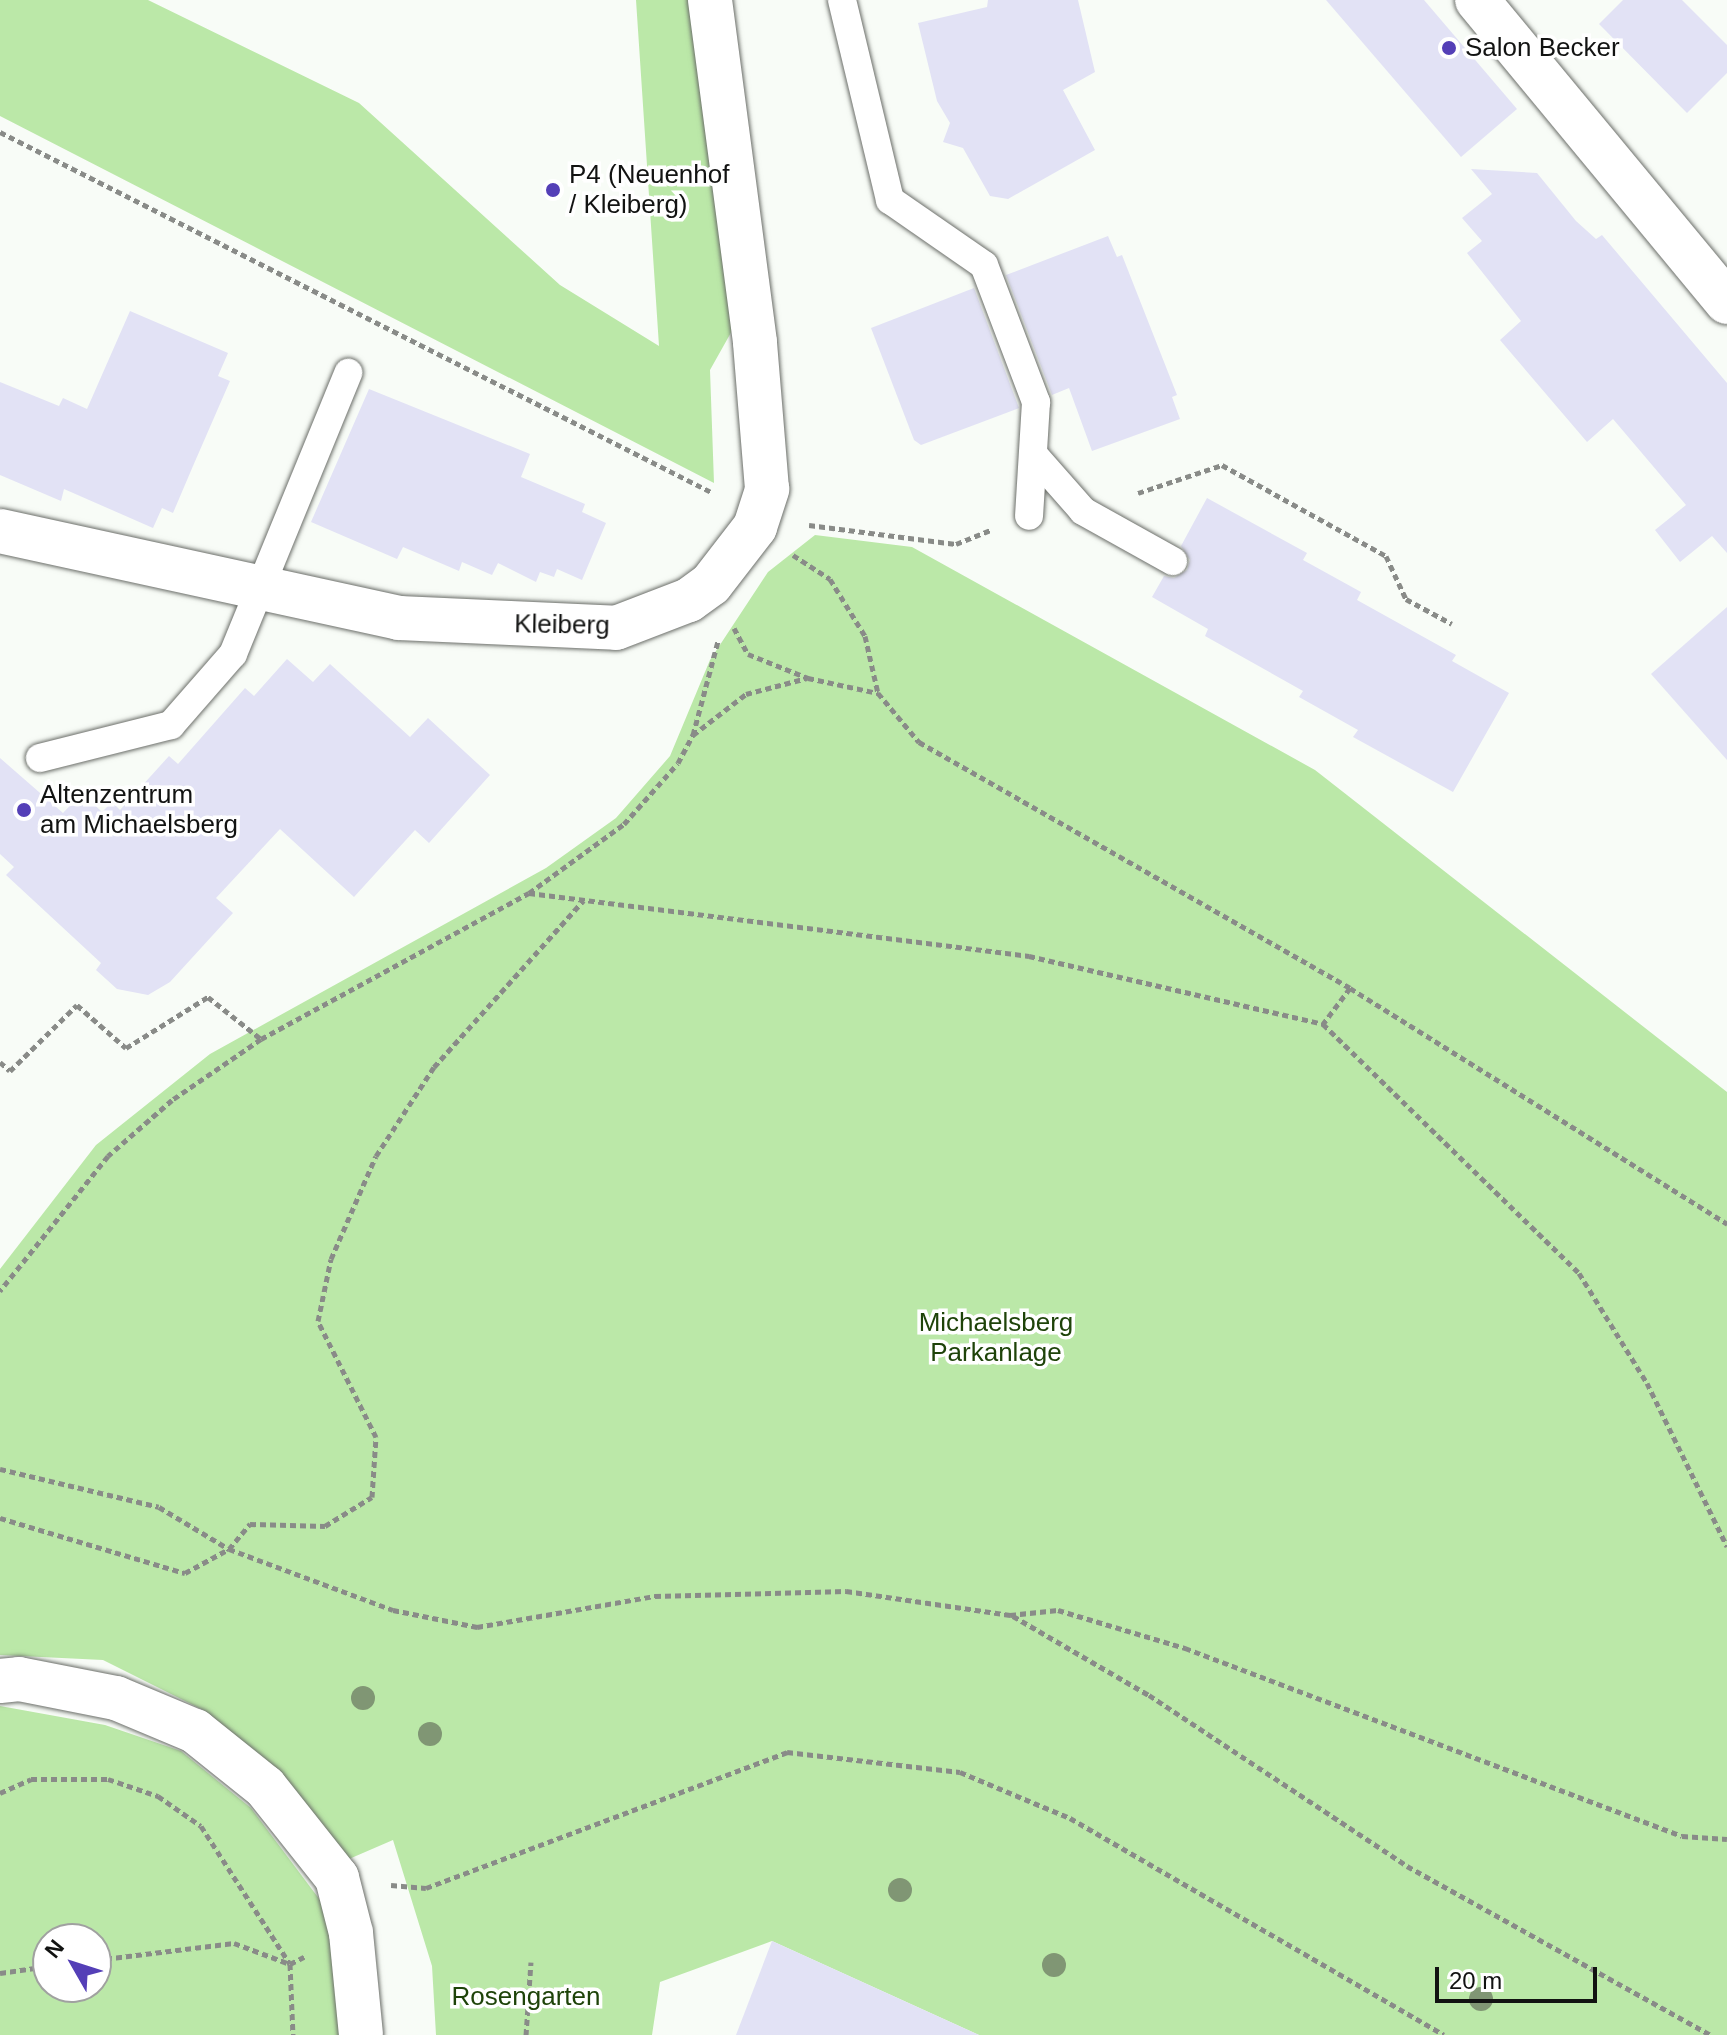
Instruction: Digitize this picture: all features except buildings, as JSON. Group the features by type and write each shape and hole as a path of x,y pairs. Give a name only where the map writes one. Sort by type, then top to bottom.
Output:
{"street":[{"name":"Kleiberg","path":"0,531 399,618 616,628 689,600 719,599 755,527 767,489 755,342 710,0"},
{"path":"1477,0 1725,294"},
{"path":"0,1681 19,1679 116,1698 195,1731 265,1787 337,1878 351,1933 361,2035"}],"lane":[{"path":"842,0 890,200 984,265 1036,402 1029,516"},
{"path":"40,758 171,725 233,654 257,587 348,373"},
{"path":"1033,454 1083,511 1173,561"}],"path":[{"path":"0,132 723,498 755,527"},
{"path":"1121,488 1136,494 1222,465 1386,556 1406,599 1452,624"},
{"path":"801,530 813,523 956,544 1029,516"},
{"path":"789,553 830,579 865,636 878,693 919,742 1350,988 1727,1224"},
{"path":"719,599 748,654 808,678 878,693"},
{"path":"0,1291 108,1156 172,1100 261,1039 529,893 624,824 678,763 693,735 719,599"},
{"path":"693,735 746,694 808,678"},
{"path":"529,893 1029,956 1323,1024 1579,1273 1647,1383 1727,1546"},
{"path":"0,1518 185,1573 229,1549 250,1524 325,1526 372,1497 376,1437 318,1321 331,1259 376,1156 434,1067 584,900"},
{"path":"1323,1024 1350,988"},
{"path":"0,1062 10,1071 77,1005 126,1048 208,997 261,1039"},
{"path":"0,1469 159,1507 229,1549 393,1610 477,1627 655,1596 846,1591 1010,1615 1058,1610 1185,1648 1682,1836 1727,1839"},
{"path":"1010,1615 1149,1695 1407,1866 1711,2035"},
{"path":"337,1878 358,1871 391,1885 426,1888 787,1752 960,1772 1095,1831 1444,2035"},
{"path":"0,1793 31,1779 108,1779 158,1796 201,1826 290,1964 293,2035"},
{"path":"112,1958 234,1943 290,1964"},
{"path":"526,2035 531,1962"},
{"path":"0,1973 32,1968"}],"green space":[{"path":"0,0 148,0 359,103 560,285 659,346 636,0 695,0 742,313 710,370 714,483 0,116"},
{"name":"Michaelsberg Parkanlage","path":"815,535 912,547 1315,770 1727,1092 1727,2035 979,2035 772,1941 660,1982 652,2035 436,2035 432,1966 393,1840 349,1859 280,1773 207,1712 103,1660 0,1655 0,1269 96,1145 210,1054 546,868 616,818 670,756 710,660 768,572"},
{"path":"0,1706 105,1725 181,1751 251,1808 329,1912 350,2035 0,2035"}],"place":[{"name":"Salon Becker","path":"1449,48"},
{"name":"P4 (Neuenhof / Kleiberg)","path":"553,190"},
{"name":"Altenzentrum am Michaelsberg","path":"24,810"}],"park label":[{"name":"Rosengarten","path":"526,1997"}]}
